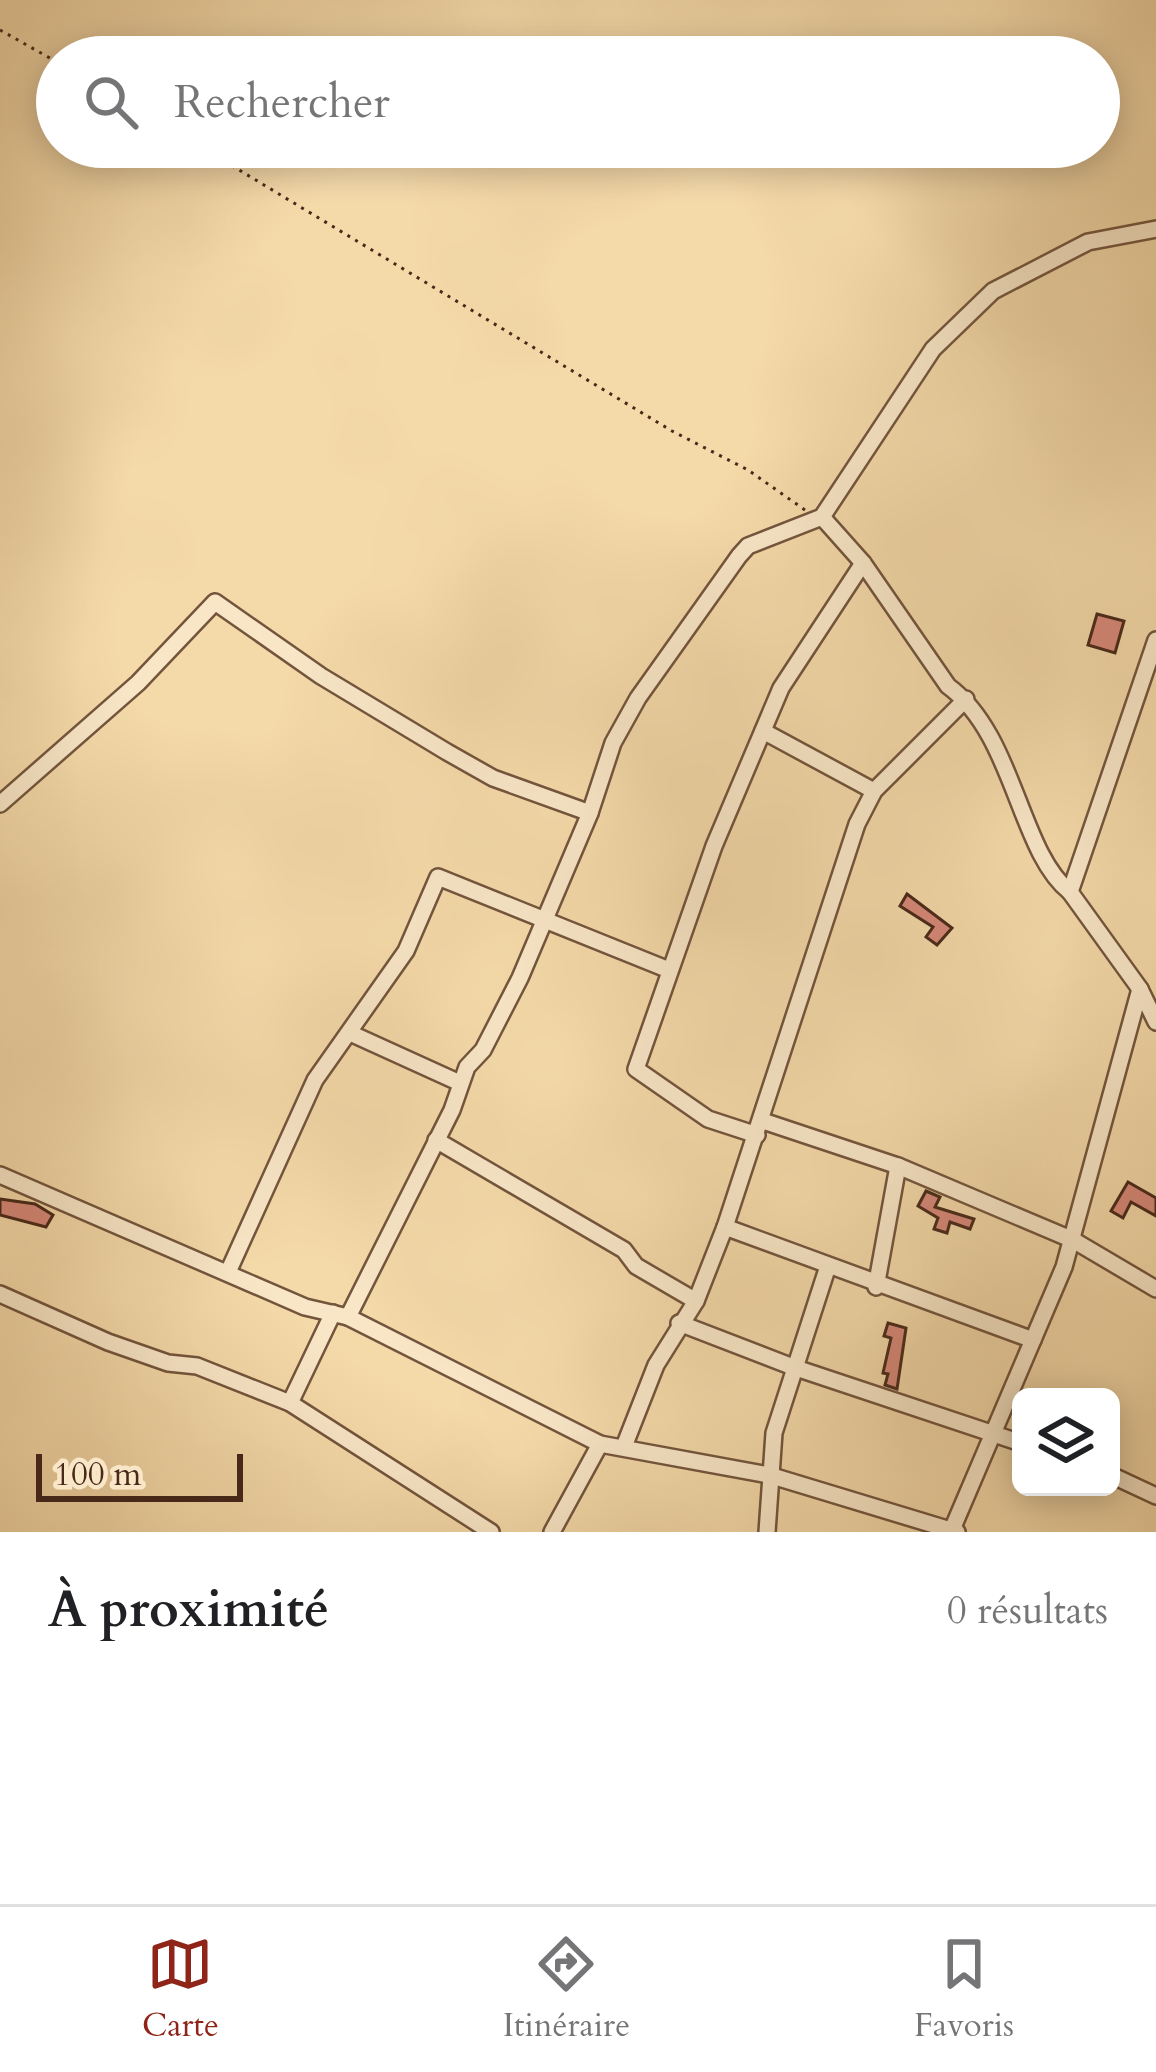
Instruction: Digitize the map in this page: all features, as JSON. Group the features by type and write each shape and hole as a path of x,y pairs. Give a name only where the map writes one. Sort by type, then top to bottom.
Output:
{"street":[{"path":"290,1403 520,978 541,919 590,814 613,743 638,698 739,556 748,546 819,518 933,349 993,291 1088,242 1156,229"},
{"path":"819,518 863,563 948,686 965,699 1010,774 1054,879 1070,892 1140,989 1156,1022"},
{"path":"863,563 781,688 635,1069 708,1119 760,1128 898,1166 1073,1240 1156,1289"},
{"path":"0,804 138,683 214,602 321,676 462,760 590,814"},
{"path":"1070,892 1156,640"},
{"path":"625,1444 679,1323 696,1301 725,1227 760,1128 819,927 874,791 965,699"},
{"path":"763,731 874,791"},
{"path":"229,1270 315,1079 406,951 438,878 670,970"},
{"path":"0,1175 305,1306 341,1315 600,1444 625,1444 769,1474 954,1531 1073,1240 1140,989"},
{"path":"350,1033 460,1083"},
{"path":"436,1140 624,1250 636,1266 696,1301"},
{"path":"876,1287 898,1166"},
{"path":"725,1227 876,1287 1033,1340"},
{"path":"767,1532 769,1474 793,1367 828,1266"},
{"path":"0,1294 108,1342 168,1363 197,1366 290,1403 491,1532"},
{"path":"679,1323 793,1367 1012,1440"},
{"path":"552,1532 600,1444"},
{"path":"1120,1479 1156,1496"}],"path":[{"path":"0,30 36,50"},
{"path":"236,168 673,431 748,470 819,518"}],"building":[{"path":"1097,614 1124,621 1115,653 1088,645"},
{"path":"907,894 952,928 937,945 926,937 933,927 900,906"},
{"path":"1128,1182 1156,1198 1156,1216 1131,1202 1123,1218 1111,1211"},
{"path":"926,1191 940,1197 935,1207 974,1219 970,1229 950,1222 947,1233 934,1229 938,1218 918,1206"},
{"path":"0,1199 35,1204 53,1215 46,1227 0,1215"},
{"path":"888,1323 906,1328 897,1389 885,1385 888,1374 883,1373 891,1338 884,1336"}]}
